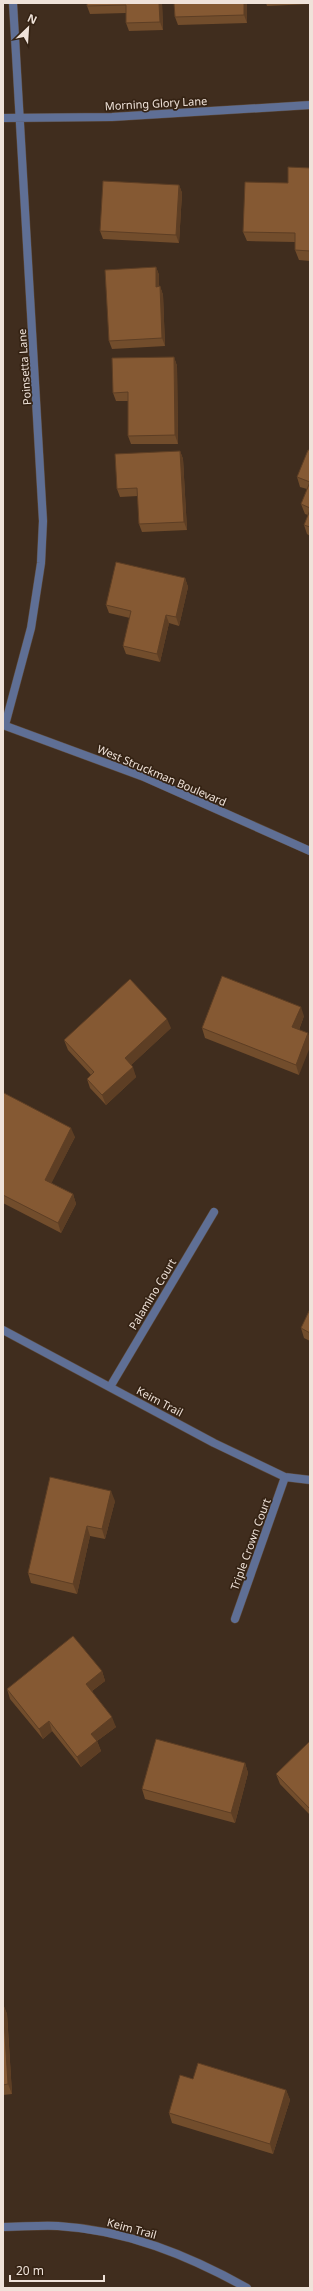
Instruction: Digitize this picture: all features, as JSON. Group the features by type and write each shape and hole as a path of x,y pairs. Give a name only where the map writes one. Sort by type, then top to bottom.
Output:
{"street":[{"name":"Poinsetta Lane","path":"4,725 31,628 41,563 43,521 13,3"},
{"name":"Morning Glory Lane","path":"3,118 112,117 310,105"},
{"name":"West Struckman Boulevard","path":"4,725 144,777 310,851"},
{"name":"Palamino Court","path":"110,1388 214,1212"},
{"name":"Keim Trail","path":"3,1330 214,1443 285,1477 310,1480"},
{"name":"Triple Crown Court","path":"235,1619 285,1477"},
{"name":"Keim Trail","path":"3,2227 57,2226 124,2236 175,2252 218,2272 247,2288"}],"building":[{"path":"87,3 159,3 160,22 126,23 126,5 87,6"},
{"path":"174,3 244,3 244,15 175,17"},
{"path":"288,167 310,168 310,251 295,250 295,233 243,232 245,182 288,183"},
{"path":"103,181 179,185 176,235 100,231"},
{"path":"156,267 156,287 160,286 162,338 109,341 105,270"},
{"path":"174,357 175,435 128,436 128,392 113,393 112,358"},
{"path":"308,450 310,450 310,482 297,477"},
{"path":"180,451 184,522 139,524 137,488 117,489 115,454"},
{"path":"310,482 310,508 301,504"},
{"path":"310,510 310,527 304,525"},
{"path":"116,562 185,578 176,617 166,615 157,654 123,646 131,611 106,605"},
{"path":"222,976 301,1007 292,1027 308,1033 296,1065 202,1028"},
{"path":"130,979 167,1019 125,1058 133,1067 102,1095 87,1079 94,1072 64,1040"},
{"path":"4,1093 71,1128 45,1180 73,1194 58,1223 3,1195"},
{"path":"310,1309 310,1333 301,1328"},
{"path":"50,1477 111,1491 102,1529 87,1526 73,1584 28,1573"},
{"path":"73,1636 102,1671 86,1684 112,1717 91,1734 97,1741 77,1757 49,1721 39,1729 7,1689"},
{"path":"156,1739 245,1763 231,1813 142,1789"},
{"path":"310,1741 310,1809 276,1774"},
{"path":"3,2004 8,2084 3,2085"},
{"path":"198,2063 286,2090 270,2144 169,2113 180,2075 193,2079"}]}
